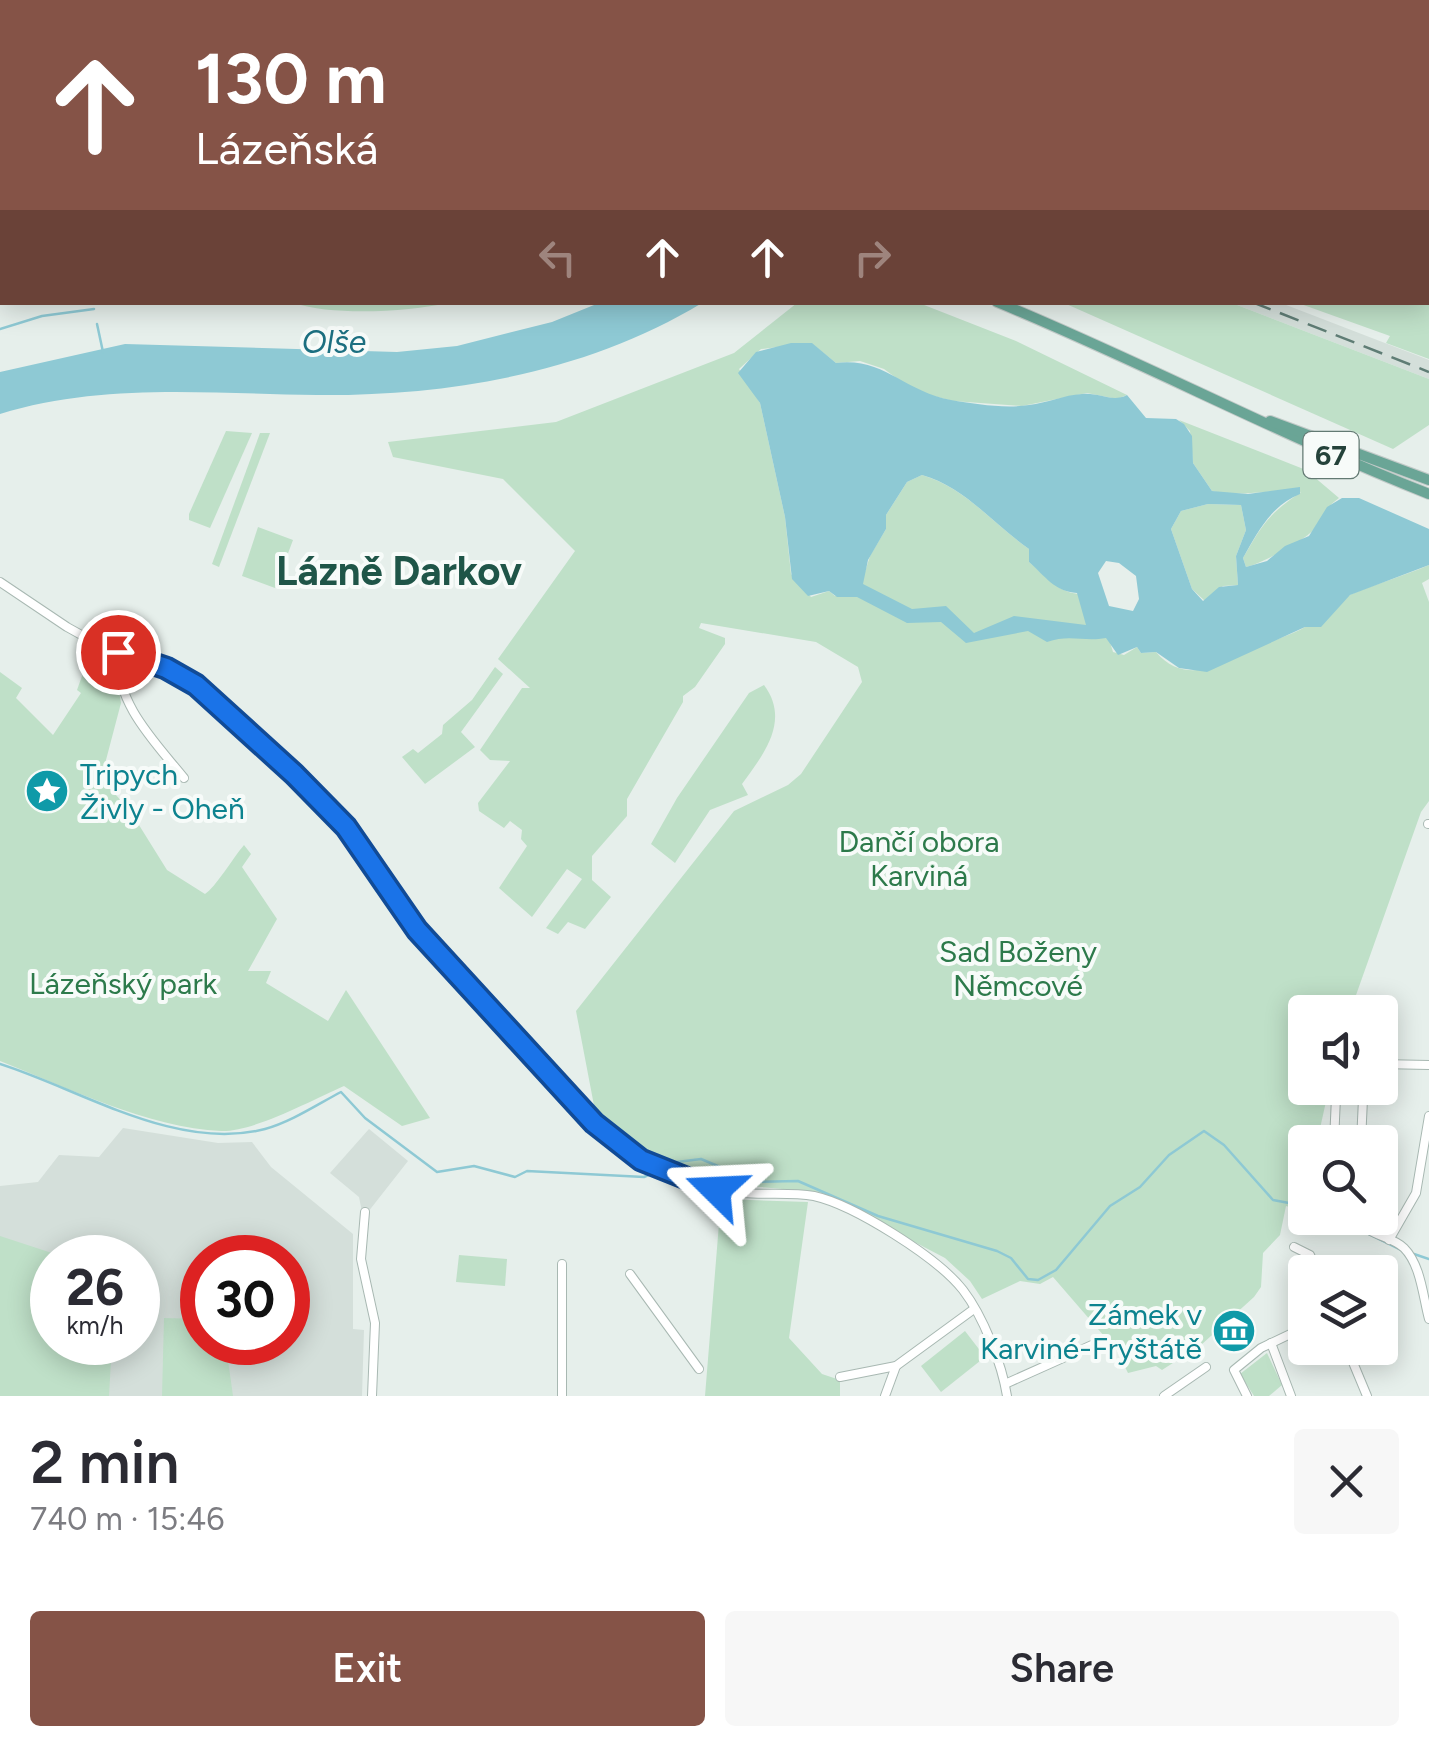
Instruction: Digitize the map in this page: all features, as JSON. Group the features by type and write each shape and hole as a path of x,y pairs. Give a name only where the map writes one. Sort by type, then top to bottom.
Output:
{"main road":[{"name":"67","path":"1003,305 1236,409 1429,480"},
{"name":"67","path":"1236,409 1302,444 1429,494"}],"street":[{"path":"0,582 67,627 118,652 166,668 196,685 294,774 346,827 417,930 616,1143 654,1165 716,1190 797,1194 832,1202 939,1266 963,1290 974,1310 1007,1396"},
{"path":"118,652 123,693 145,730 184,778"},
{"path":"1398,1064 1429,1065"},
{"path":"1335,1125 1336,1097 1363,1099 1361,1125"},
{"path":"1389,1240 1416,1193 1429,1116"},
{"path":"365,1212 362,1259 375,1323 372,1396"},
{"path":"1381,1235 1402,1246 1414,1263 1429,1319"},
{"path":"1294,1247 1306,1255"},
{"path":"562,1264 562,1396"},
{"path":"630,1274 699,1370"},
{"path":"840,1378 896,1366 974,1310"},
{"path":"1247,1396 1234,1370 1288,1335"},
{"path":"1272,1343 1288,1395"},
{"path":"1004,1384 1092,1345"},
{"path":"1354,1365 1368,1396"},
{"path":"885,1396 896,1366"},
{"path":"1164,1396 1206,1367"}],"shaded area":[{"path":"1237,305 1286,305 1429,360 1429,379"},
{"path":"123,1128 218,1143 252,1142 271,1167 353,1234 353,1329 364,1330 362,1396 0,1396 0,1186 38,1182 59,1155 99,1157"},
{"path":"369,1129 408,1161 368,1212 362,1212 359,1197 330,1173"}],"green space":[{"path":"302,305 436,305 370,311"},
{"name":"Sad Boženy Němcové","path":"794,305 924,305 1016,341 1127,395 1117,399 1087,393 1022,406 953,401 914,391 884,369 860,361 836,363 811,343 761,349 739,369 760,403 785,517 791,574 811,597 829,591 835,596 857,597 870,556 886,529 886,515 907,482 922,475 966,498 1029,549 1029,562 1047,578 1078,594 1087,625 1109,639 1113,652 1124,655 1137,647 1141,653 1156,652 1179,668 1216,666 1305,627 1321,624 1354,593 1429,565 1429,579 1422,583 1429,602 1429,801 1421,812 1356,995 1288,995 1288,1105 1325,1105 1321,1125 1288,1125 1288,1207 1280,1235 1263,1253 1261,1287 1201,1345 1162,1370 1156,1366 1128,1373 1117,1351 1053,1277 1040,1284 1020,1281 982,1299 970,1281 945,1258 819,1192 737,1185 637,1151 596,1116 576,1011 734,811 788,785 801,774 862,682 858,667 816,642 701,623 699,628 725,638 725,644 695,687 683,696 627,799 627,816 592,856 592,880 611,897 585,929 568,922 558,934 546,928 582,879 567,869 532,917 499,888 527,846 521,839 522,830 510,821 504,828 479,811 478,803 510,761 490,760 480,750 522,688 530,688 498,659 575,551 503,479 393,457 388,442 556,422 734,353"},
{"path":"1069,305 1237,305 1429,379 1429,425 1393,449"},
{"path":"1304,305 1429,305 1429,359 1386,343 1390,336"},
{"path":"1179,420 1306,470 1339,498 1302,539 1246,567 1243,558 1262,528 1301,492 1212,491 1193,463 1190,431"},
{"path":"226,431 252,433 210,528 189,520 189,514"},
{"path":"260,433 270,433 219,567 212,564"},
{"path":"1208,504 1241,505 1246,530 1236,556 1238,585 1223,586 1205,601 1192,589 1171,529 1181,511"},
{"path":"258,527 293,540 275,588 242,576"},
{"name":"Lázeňský park","path":"92,648 113,657 121,703 101,779 129,809 167,870 205,894 244,845 251,854 242,867 277,919 248,971 271,971 266,983 328,1021 346,990 430,1118 402,1126 344,1086 250,1126 221,1131 194,1128 108,1105 0,1061 0,672 22,688 16,698 53,735 81,693 77,690"},
{"path":"495,667 503,674 461,732 475,747 425,784 402,757 413,749 418,753 442,734 443,725 472,700"},
{"path":"764,685 772,698 774,724 765,749 742,784 748,795 710,810 675,863 651,844 677,798 749,693"},
{"path":"721,1199 808,1202 789,1338 822,1374 840,1380 840,1396 705,1396"},
{"path":"0,1236 30,1246 30,1365 111,1365 109,1396 0,1396"},
{"path":"459,1255 507,1259 505,1286 456,1282"},
{"path":"164,1318 180,1318 180,1365 229,1365 233,1396 162,1396"},
{"path":"965,1331 985,1357 941,1392 921,1366"},
{"path":"1267,1353 1282,1385 1269,1396 1254,1396 1240,1374"}],"water":[{"path":"594,305 698,305 612,347 516,376 467,385 367,394 118,394 78,397 0,414 0,372 125,344 397,352 457,346 552,322"},
{"path":"791,343 812,343 836,363 867,365 934,396 980,404 1020,406 1075,395 1127,395 1146,418 1176,419 1184,424 1192,436 1193,463 1212,491 1248,494 1300,487 1300,494 1273,512 1260,529 1243,558 1246,567 1267,561 1285,546 1309,536 1327,507 1342,498 1359,498 1429,529 1429,565 1350,595 1321,627 1305,627 1207,672 1179,668 1156,652 1141,653 1137,647 1118,655 1106,638 1047,642 1028,631 966,643 941,622 907,623 857,597 837,597 829,591 808,596 792,579 785,517 760,403 738,373 756,352","holes":["922,475 952,488 978,507 1029,549 1029,562 1051,582 1077,593 1086,625 1014,616 974,633 946,606 912,609 863,584 868,560 886,529 886,515 907,482","1208,504 1241,505 1246,530 1236,556 1238,585 1219,587 1203,601 1192,589 1171,529 1181,511","1106,561 1119,563 1136,576 1139,599 1133,611 1109,606 1098,573"]}],"waterway":[{"path":"0,329 42,316 94,309"},
{"path":"97,324 103,352"},
{"path":"0,1064 130,1115 198,1132 231,1134 265,1129 341,1092 365,1118 437,1172 474,1166 515,1177 527,1171 644,1177 677,1162 701,1159 756,1182 798,1181 878,1216 997,1251 1011,1258 1028,1279 1038,1280 1056,1270 1110,1206 1140,1187 1169,1155 1204,1131 1224,1145 1273,1200 1288,1203"},
{"path":"1371,1235 1401,1250"},
{"path":"1414,1254 1429,1259"}],"railway":[{"path":"1260,305 1429,372"}],"place":[{"name":"Tripych Živly - Oheň","path":"47,791"},
{"name":"Zámek v Karviné-Fryštátě","path":"1234,1331"}],"district":[{"name":"Lázně Darkov","path":"399,571"}],"route":[{"path":"118,652 166,668 196,685 294,774 346,827 417,930 616,1143 641,1160 716,1190"}],"water label":[{"name":"Olše","path":"334,342"}],"park label":[{"name":"Dančí obora Karviná","path":"919,858"}]}
